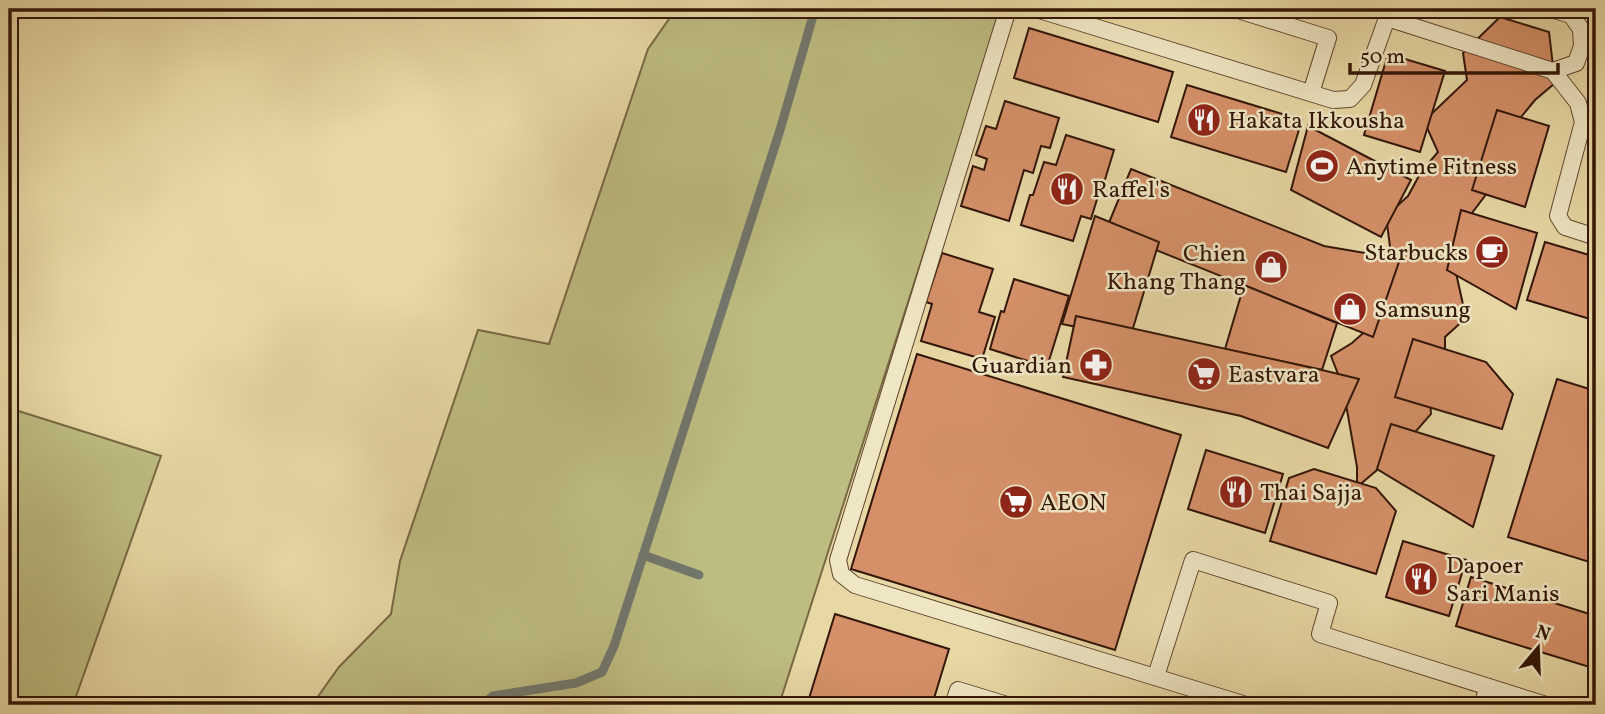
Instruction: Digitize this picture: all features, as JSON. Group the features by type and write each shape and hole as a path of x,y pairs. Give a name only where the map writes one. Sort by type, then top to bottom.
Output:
{"lane":[{"path":"1008,9 838,560 841,574 855,584 1246,705"},
{"path":"1036,9 1054,11 1333,100 1350,99 1363,85 1387,13 1553,71 1578,103 1583,122 1558,216 1565,227 1596,237"},
{"path":"1235,9 1328,38 1311,93"},
{"path":"1551,9 1571,15 1581,29 1589,49 1576,63 1553,71"},
{"path":"1156,676 1193,560 1329,603 1320,634 1546,705"},
{"path":"1482,705 1488,687"},
{"path":"953,705 958,690 1007,705"}],"shaded area":[{"path":"676,9 1002,9 779,705 312,705 339,667 391,614 400,561 478,330 549,344 648,49"},
{"path":"9,408 161,456 73,705 9,705"}],"building":[{"path":"1500,17 1549,32 1555,83 1535,100 1499,144 1503,172 1469,217 1454,264 1466,318 1445,337 1445,366 1429,386 1431,414 1397,453 1357,487 1357,467 1343,387 1331,356 1352,343 1379,319 1375,291 1393,270 1386,216 1408,196 1421,172 1438,152 1424,121 1467,80 1463,53"},
{"path":"1029,28 1173,72 1158,122 1014,78"},
{"path":"1388,54 1445,71 1420,152 1364,135"},
{"path":"1187,85 1302,120 1286,172 1171,137"},
{"path":"1005,101 1059,118 1050,148 1041,146 1033,173 1024,170 1009,221 961,206 973,166 984,170 987,159 976,155 986,126 996,129"},
{"path":"1497,110 1549,126 1525,207 1472,190"},
{"path":"1308,126 1411,180 1381,237 1291,190"},
{"path":"1066,135 1114,150 1091,219 1081,216 1073,241 1021,225 1044,162 1056,165"},
{"path":"1131,169 1324,246 1400,259 1373,337 1106,230"},
{"name":"Starbucks","path":"1461,210 1537,233 1516,309 1447,270"},
{"path":"1095,216 1159,242 1130,338 1062,324"},
{"path":"1545,242 1596,257 1596,298 1590,319 1527,300"},
{"path":"942,253 993,269 979,312 995,317 982,359 921,341 932,304 926,302"},
{"path":"1014,279 1069,296 1047,367 990,349"},
{"path":"1244,285 1337,323 1322,370 1225,349"},
{"path":"1076,316 1359,379 1328,448 1241,416 1063,377"},
{"path":"1413,339 1486,362 1513,394 1502,429 1395,397"},
{"name":"AEON","path":"917,354 1181,435 1115,650 851,569"},
{"path":"1557,379 1596,391 1596,564 1508,537"},
{"path":"1391,424 1494,456 1473,527 1377,469"},
{"name":"Thai Sajja","path":"1206,450 1283,474 1265,533 1188,509"},
{"path":"1314,469 1376,488 1396,511 1376,574 1270,541 1289,478"},
{"path":"1403,541 1466,560 1449,616 1386,597"},
{"path":"1471,577 1596,616 1596,669 1456,626"},
{"path":"835,614 949,649 932,705 807,705"}],"waterway":[{"path":"482,705 493,696 576,683 602,672 614,646 780,130 815,9"},
{"path":"643,555 699,575"}],"place":[{"name":"Hakata Ikkousha","path":"1204,120"},
{"name":"Anytime Fitness","path":"1322,166"},
{"name":"Raffel's","path":"1067,189"},
{"name":"Starbucks","path":"1492,252"},
{"name":"Chien Khang Thang","path":"1271,267"},
{"name":"Samsung","path":"1350,309"},
{"name":"Guardian","path":"1096,365"},
{"name":"Eastvara","path":"1204,374"},
{"name":"Thai Sajja","path":"1236,492"},
{"name":"AEON","path":"1016,502"},
{"name":"Dapoer Sari Manis","path":"1421,579"}]}
